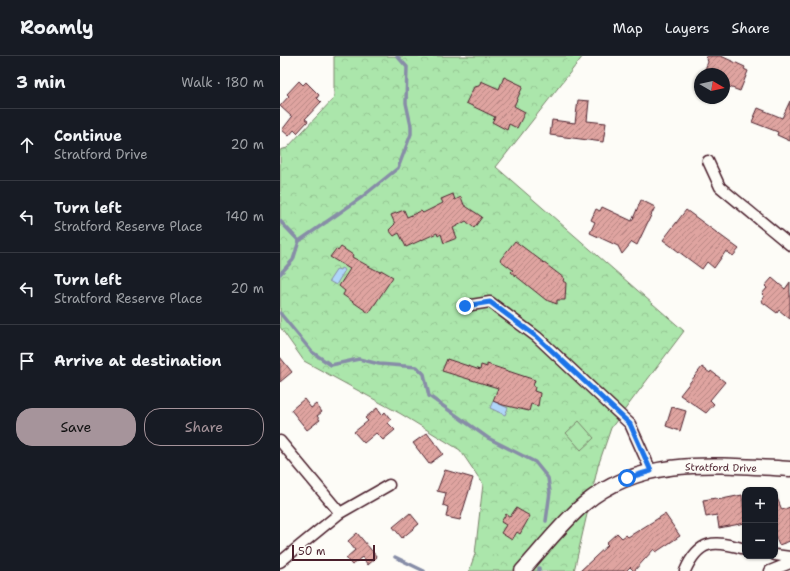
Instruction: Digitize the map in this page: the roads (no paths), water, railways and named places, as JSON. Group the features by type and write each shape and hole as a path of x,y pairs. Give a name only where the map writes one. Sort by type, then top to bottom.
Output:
{"street":[{"path":"708,161 720,187 790,245"},
{"path":"465,306 490,302 557,355 630,424 651,471"},
{"path":"280,442 340,513"},
{"name":"Stratford Drive","path":"522,571 568,519 584,504 606,488 627,478 651,471 692,464 790,469"},
{"path":"280,562 340,513 389,485"},
{"path":"685,571 693,556 707,544 720,543 742,548"},
{"path":"778,555 790,556"},
{"path":"770,571 790,563"}],"water":[{"path":"341,268 345,270 336,285 329,281 337,269 340,270"},
{"path":"493,401 508,408 505,415 490,408"}],"waterway":[{"path":"299,241 362,197 398,168 411,134 411,126 406,103 407,67 397,56"},
{"path":"280,221 299,241 293,260 280,274"},
{"path":"280,313 312,352 331,365 359,359 379,364 417,367 424,374 429,396 488,438 535,462 548,478 550,492 546,521"},
{"path":"395,557 424,571"}]}
